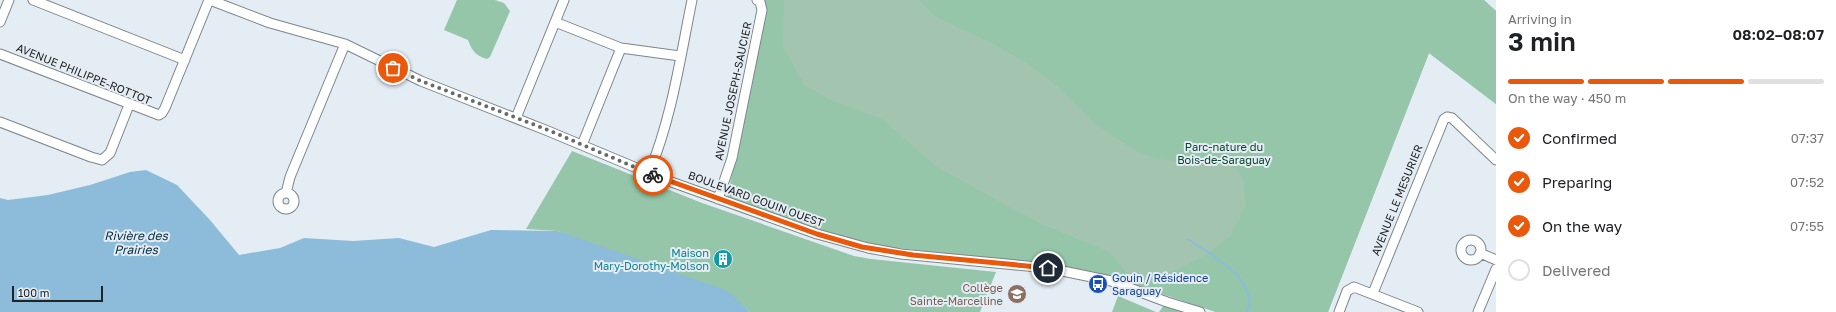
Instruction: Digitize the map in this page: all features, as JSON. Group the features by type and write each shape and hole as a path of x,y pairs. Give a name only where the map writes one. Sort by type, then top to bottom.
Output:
{"street":[{"path":"0,22 9,0"},
{"path":"33,0 185,60 210,0"},
{"name":"BOULEVARD GOUIN OUEST","path":"210,0 270,23 345,44 421,81 516,118 649,173 817,234 862,247 913,255 1038,267 1071,272 1122,284 1167,302 1200,312"},
{"path":"516,118 564,0"},
{"path":"649,173 665,132 674,96 680,56 692,0"},
{"name":"AVENUE JOSEPH-SAUCIER","path":"718,199 732,158 762,10 760,2 757,0"},
{"path":"555,22 621,48 680,56"},
{"path":"286,193 291,173 345,44"},
{"path":"582,145 621,48"},
{"name":"AVENUE PHILIPPE-ROTTOT","path":"0,54 129,105 159,115 164,110 185,60"},
{"path":"0,122 91,158 102,160 110,154 129,105"},
{"name":"AVENUE LE MESURIER","path":"1372,293 1441,123 1446,117 1451,117 1496,160"},
{"path":"1480,254 1496,260"},
{"path":"1478,312 1496,269"},
{"path":"1339,312 1348,291 1352,287 1372,293 1418,312"}],"green space":[{"path":"457,0 495,0 504,3 510,11 490,57 487,59 475,52 468,40 444,30"},
{"name":"Parc-nature du Bois-de-Saraguay","path":"763,0 1484,0 1496,11 1496,104 1429,53 1328,312 1216,312 1130,283 1131,282 1109,276 1052,265 863,244"},
{"name":"Parc-nature du Bois-de-Saraguay","path":"763,0 784,0 783,46 804,85 833,101 882,119 937,167 1041,224 1110,252 1127,273 1149,280 1171,272 1204,256 1231,235 1245,207 1244,182 1238,170 1226,164 1199,165 1159,159 1138,152 1095,124 1058,87 1028,64 992,43 936,17 919,0 1484,0 1496,11 1496,104 1429,53 1328,312 1216,312 1109,276 1052,265 880,246 838,237 727,198 766,10"},
{"path":"572,151 702,203 854,256 996,272 980,312 750,312 743,306 558,231 526,229"},
{"path":"1118,296 1156,312 1112,312"},
{"path":"1164,305 1186,312 1159,312"}],"water":[{"name":"Rivière des Prairies","path":"146,170 177,185 210,220 239,255 280,248 304,238 353,241 399,238 434,247 491,230 558,231 728,291 750,312 0,312 0,198 8,200 48,195 90,185 130,172"}],"waterway":[{"path":"1188,239 1220,260 1240,279 1247,289 1249,300 1247,312"}],"way so far":[{"path":"393,68 421,81 548,130 653,175"}],"place":[{"name":"Maison Mary-Dorothy-Molson","path":"723,259"},
{"name":"Gouin / Résidence Saraguay","path":"1098,284"},
{"name":"Collège Sainte-Marcelline","path":"1017,294"}],"route":[{"path":"653,175 817,234 862,247 913,255 1048,268"}]}
